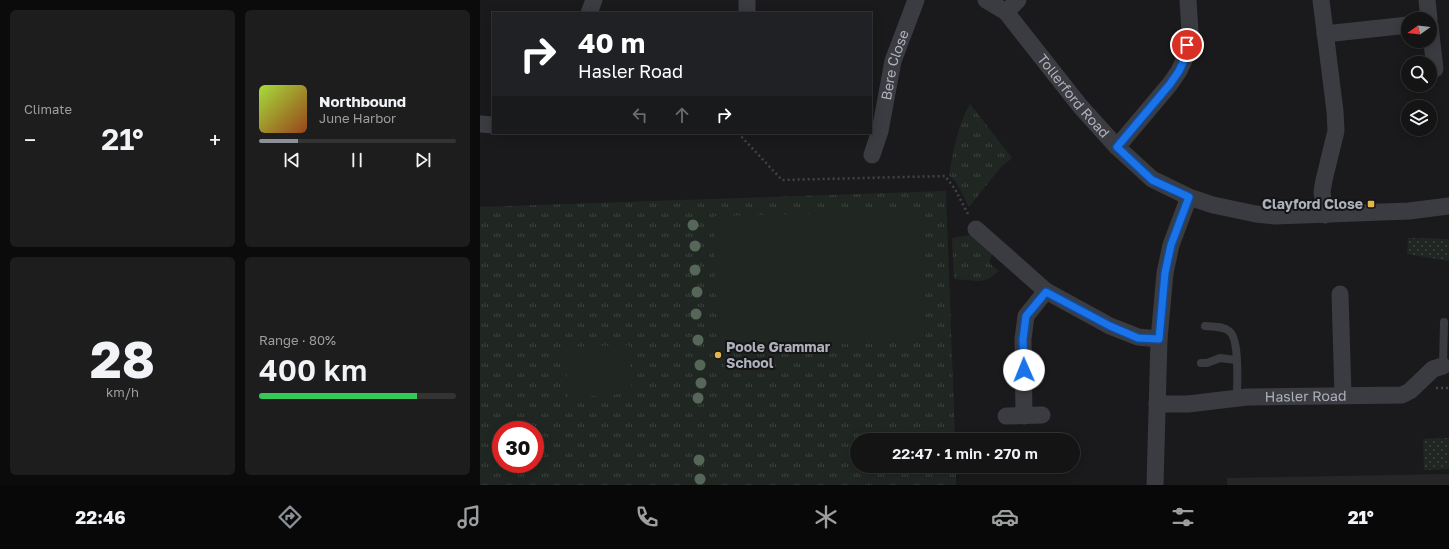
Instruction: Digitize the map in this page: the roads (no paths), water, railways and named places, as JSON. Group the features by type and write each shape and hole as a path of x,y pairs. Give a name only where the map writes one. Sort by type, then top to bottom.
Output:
{"street":[{"path":"589,12 594,0"},
{"path":"747,0 747,12"},
{"name":"Bere Close","path":"872,155 880,131 893,61 916,0"},
{"name":"Tollerford Road","path":"986,0 1006,12 1080,106 1117,147 1152,180 1189,197 1213,205 1256,214 1276,216 1409,211 1449,206"},
{"path":"1006,12 1018,0"},
{"path":"1117,147 1170,84 1179,71 1185,58 1190,32 1188,0"},
{"path":"1321,0 1335,111 1336,131 1322,192 1325,215"},
{"path":"1427,0 1428,12"},
{"path":"1325,34 1401,26"},
{"path":"480,124 492,125"},
{"path":"1155,485 1159,339 1165,273 1171,245 1189,197"},
{"path":"976,229 999,259 1046,292 1110,326 1138,338 1159,339"},
{"path":"1024,416 1024,326 1026,316 1046,292"},
{"path":"1340,294 1343,395"},
{"name":"Hasler Road","path":"1157,404 1188,404 1237,398 1402,395 1410,391 1433,369 1443,366"},
{"path":"1006,416 1042,416"}],"lane":[{"path":"1443,366 1444,322"},
{"path":"1205,326 1225,328 1233,334 1236,349 1237,398"},
{"path":"1201,363 1207,363 1220,358 1236,360"}],"place":[{"name":"Clayford Close","path":"1371,204"},
{"name":"Poole Grammar School","path":"718,355"}]}
